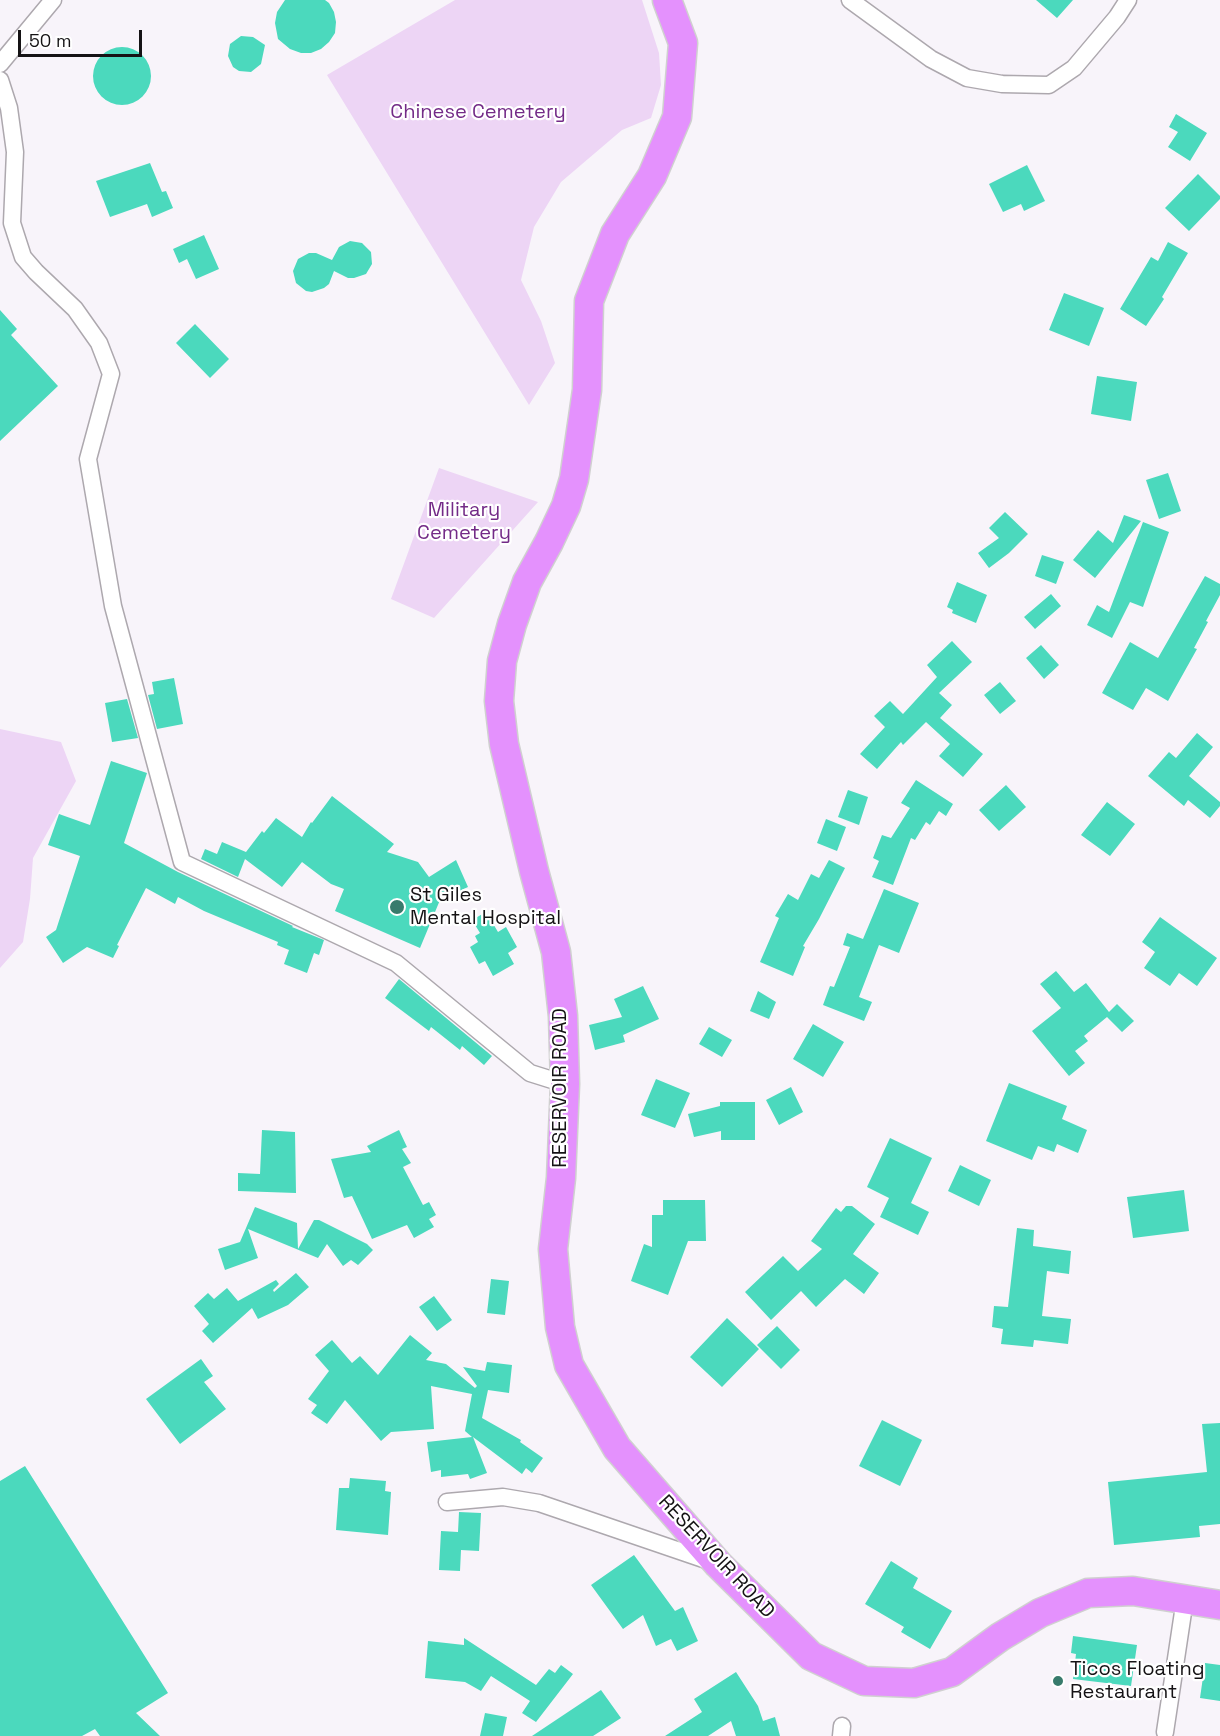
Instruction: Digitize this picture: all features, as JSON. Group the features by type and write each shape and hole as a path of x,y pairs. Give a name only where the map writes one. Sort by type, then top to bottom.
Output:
{"highway":[{"name":"RESERVOIR ROAD","path":"668,0 683,43 677,117 652,176 615,234 589,301 586,390 574,479 566,506 527,582 512,624 502,661 499,700 504,744 556,952 563,1016 566,1084 561,1178 553,1249 560,1328 569,1365 617,1448 718,1564 811,1656 864,1681 914,1683 952,1672 1000,1637 1040,1613 1088,1593 1133,1590 1220,1605"}],"street":[{"path":"0,64 53,0"},
{"path":"850,0 931,59 967,78 1002,84 1049,85 1074,69 1117,17 1128,0"},
{"path":"0,80 9,108 15,152 12,223 23,257 75,309 99,343 111,374 88,459 113,606 182,862 396,963 530,1073 566,1084"},
{"path":"447,1502 503,1497 539,1503 718,1564"},
{"path":"1165,1731 1185,1599"}],"green space":[{"name":"Chinese Cemetery","path":"455,0 642,0 659,53 661,85 651,118 622,130 561,182 534,227 521,280 541,321 555,363 529,405 327,75"},
{"name":"Military Cemetery","path":"439,468 538,502 434,618 391,599"},
{"path":"0,729 61,742 76,781 33,858 30,899 23,942 0,968"}],"building":[{"path":"285,0 325,0 329,3 336,22 335,33 329,42 321,49 311,53 301,53 290,49 278,39 275,23 277,12"},
{"path":"1036,0 1073,0 1057,18"},
{"path":"241,36 253,37 265,45 261,64 251,72 239,71 233,67 228,56 230,44"},
{"path":"122,47 138,52 146,60 151,76 146,92 138,100 122,105 106,100 98,92 93,76 98,60 106,52"},
{"path":"1176,114 1207,133 1190,161 1168,147 1178,132 1169,127"},
{"path":"150,163 162,192 166,191 173,208 152,217 147,204 110,217 96,181"},
{"path":"1027,165 1045,201 1024,211 1021,204 1003,212 989,184"},
{"path":"1198,174 1220,196 1220,199 1189,231 1165,208"},
{"path":"204,235 219,269 196,279 187,259 179,263 173,249"},
{"path":"350,241 362,243 371,252 372,264 366,274 348,278 334,271 329,284 312,292 306,291 296,283 293,271 298,259 309,253 316,253 332,260 339,247"},
{"path":"1168,242 1188,253 1162,297 1164,299 1146,326 1120,309 1151,257 1158,261"},
{"path":"1064,293 1104,308 1089,346 1049,330"},
{"path":"0,310 17,329 11,335 58,386 0,441"},
{"path":"195,324 229,359 210,378 176,343"},
{"path":"1097,376 1137,382 1131,421 1091,414"},
{"path":"1168,473 1181,511 1159,519 1146,480"},
{"path":"1005,512 1028,534 1009,553 989,568 978,553 999,538 989,528"},
{"path":"1124,515 1141,521 1095,578 1073,560 1098,530 1113,543"},
{"path":"1143,522 1169,532 1143,607 1130,602 1112,638 1087,625 1097,605 1109,612"},
{"path":"1042,555 1064,562 1056,584 1035,576"},
{"path":"1205,576 1220,584 1220,595 1194,648 1197,649 1168,701 1146,688 1133,710 1102,693 1130,642 1158,658"},
{"path":"957,582 987,595 976,623 952,613 953,610 947,607"},
{"path":"1051,594 1061,606 1035,629 1024,617"},
{"path":"952,641 972,662 939,693 952,705 940,718 983,754 963,777 939,756 950,744 926,722 903,745 901,742 877,769 860,754 885,727 874,716 890,701 903,714 937,677 927,665"},
{"path":"1041,645 1059,665 1044,679 1026,658"},
{"path":"174,678 183,724 157,729 148,695 154,694 152,682"},
{"path":"1000,682 1016,701 1000,714 984,695"},
{"path":"127,699 138,738 112,742 105,703"},
{"path":"1197,733 1213,747 1189,776 1220,802 1220,806 1210,818 1188,800 1184,806 1148,776 1169,752 1176,758"},
{"path":"111,761 147,773 124,843 178,872 324,940 319,955 314,953 307,973 284,964 289,950 277,945 278,942 204,911 178,897 175,904 146,888 117,945 119,946 113,958 87,947 63,963 46,937 56,930 80,856 48,845 59,814 90,825"},
{"path":"916,780 953,804 946,816 939,811 930,825 926,822 915,840 911,838 893,885 872,877 879,861 873,858 882,835 891,838 910,808 901,803"},
{"path":"1006,785 1026,807 999,831 979,810"},
{"path":"848,790 868,797 859,825 838,817"},
{"path":"332,796 394,844 387,852 418,862 429,877 456,860 468,887 440,900 420,948 335,911 344,889 331,884 302,862 282,887 245,859 238,877 201,859 205,849 217,854 222,842 246,852 262,831 264,833 276,818 302,837"},
{"path":"1107,802 1135,824 1110,856 1081,835"},
{"path":"826,819 846,827 837,851 817,843"},
{"path":"829,860 845,868 803,946 805,947 793,976 760,962 779,918 775,916 788,894 798,900 811,874 819,878"},
{"path":"884,889 919,903 899,953 879,945 859,997 872,1002 864,1021 823,1005 830,986 834,987 850,947 843,945 847,933 863,939"},
{"path":"486,912 498,932 506,927 517,947 508,953 514,964 493,976 485,961 479,964 470,947 478,942 475,936 480,933 472,920"},
{"path":"1160,917 1217,958 1197,986 1179,973 1170,986 1144,968 1155,952 1142,942"},
{"path":"1056,971 1074,992 1086,983 1109,1012 1117,1004 1134,1021 1122,1032 1107,1017 1084,1036 1088,1041 1075,1051 1085,1063 1069,1076 1032,1031 1061,1008 1040,984"},
{"path":"399,979 492,1056 484,1065 462,1046 460,1050 431,1027 429,1031 385,998"},
{"path":"643,986 659,1019 623,1035 625,1042 595,1050 589,1025 622,1017 614,999"},
{"path":"758,991 776,1002 769,1019 750,1011"},
{"path":"813,1024 844,1042 823,1077 793,1059"},
{"path":"709,1027 732,1040 722,1057 699,1044"},
{"path":"656,1079 690,1093 675,1128 641,1115"},
{"path":"1009,1083 1067,1106 1062,1119 1087,1130 1078,1153 1057,1144 1054,1152 1038,1146 1032,1160 986,1141"},
{"path":"791,1087 803,1112 779,1125 766,1100"},
{"path":"720,1102 755,1102 755,1140 721,1140 721,1131 694,1137 688,1114 720,1106"},
{"path":"262,1130 295,1132 296,1193 238,1191 238,1173 260,1174"},
{"path":"399,1130 407,1147 402,1149 411,1163 403,1167 423,1205 429,1202 436,1215 429,1219 434,1227 414,1238 407,1225 372,1239 352,1196 344,1198 331,1159 371,1152 367,1146"},
{"path":"890,1138 932,1158 911,1203 929,1212 918,1235 880,1217 889,1198 867,1187"},
{"path":"960,1165 991,1180 979,1206 948,1191"},
{"path":"1184,1190 1189,1231 1133,1238 1127,1197"},
{"path":"663,1200 705,1200 706,1241 688,1241 668,1295 631,1281 644,1244 652,1247 652,1215 663,1215"},
{"path":"846,1206 852,1206 875,1224 853,1254 879,1273 864,1294 845,1279 816,1307 801,1291 771,1320 745,1292 783,1256 798,1271 822,1249 811,1241 836,1208 841,1212"},
{"path":"255,1207 297,1223 298,1249 314,1220 319,1220 367,1244 373,1250 358,1265 351,1260 343,1266 327,1244 318,1258 248,1229 258,1258 225,1270 218,1249 240,1242"},
{"path":"1017,1228 1034,1230 1033,1246 1071,1251 1069,1274 1047,1271 1042,1316 1071,1319 1068,1344 1034,1340 1033,1347 1001,1344 1003,1329 992,1327 994,1306 1008,1307"},
{"path":"296,1273 309,1287 288,1305 258,1319 252,1308 213,1343 202,1331 209,1324 194,1306 208,1293 214,1299 227,1288 238,1301 276,1280 279,1284 273,1290 274,1292"},
{"path":"491,1279 509,1281 505,1315 487,1313"},
{"path":"434,1296 452,1320 437,1331 419,1307"},
{"path":"727,1318 759,1349 722,1387 690,1357"},
{"path":"777,1326 800,1350 781,1369 757,1345"},
{"path":"410,1335 432,1353 426,1360 446,1364 475,1388 477,1386 463,1367 485,1371 487,1362 512,1365 509,1393 488,1390 482,1418 521,1440 520,1442 543,1458 532,1473 526,1468 522,1474 473,1437 487,1473 470,1479 468,1474 441,1477 441,1470 431,1472 427,1442 472,1437 465,1431 472,1394 431,1386 434,1429 391,1432 381,1441 345,1400 327,1424 311,1413 317,1405 308,1399 329,1371 315,1355 332,1340 352,1363 360,1356 378,1375"},
{"path":"201,1359 213,1376 204,1382 226,1409 180,1444 146,1399"},
{"path":"882,1420 922,1440 900,1486 859,1466"},
{"path":"1220,1423 1220,1524 1199,1526 1200,1537 1114,1545 1108,1482 1207,1472 1202,1424"},
{"path":"25,1466 168,1693 136,1713 160,1736 100,1736 95,1729 82,1736 0,1736 0,1481"},
{"path":"350,1478 386,1481 385,1491 391,1492 388,1535 336,1530 339,1488 349,1488"},
{"path":"459,1512 481,1513 479,1551 461,1550 460,1571 439,1570 441,1531 458,1532"},
{"path":"634,1555 675,1611 683,1607 698,1641 677,1651 671,1639 656,1646 643,1615 623,1629 591,1585"},
{"path":"891,1561 918,1578 913,1588 952,1611 930,1649 901,1632 904,1627 865,1604"},
{"path":"1073,1636 1137,1645 1131,1686 1073,1679 1076,1654 1071,1653"},
{"path":"464,1638 536,1685 549,1669 555,1673 561,1665 573,1674 536,1722 522,1713 530,1701 491,1676 481,1691 465,1682 425,1678 428,1641 464,1645"},
{"path":"1205,1663 1220,1665 1220,1701 1200,1698"},
{"path":"736,1672 758,1706 763,1721 775,1717 780,1736 736,1736 731,1721 708,1736 665,1736 702,1712 694,1699"},
{"path":"601,1690 621,1718 593,1736 532,1736"},
{"path":"485,1713 507,1717 503,1736 480,1736"}],"place":[{"name":"St Giles Mental Hospital","path":"397,907"},
{"name":"Ticos Floating Restaurant","path":"1058,1681"}]}
